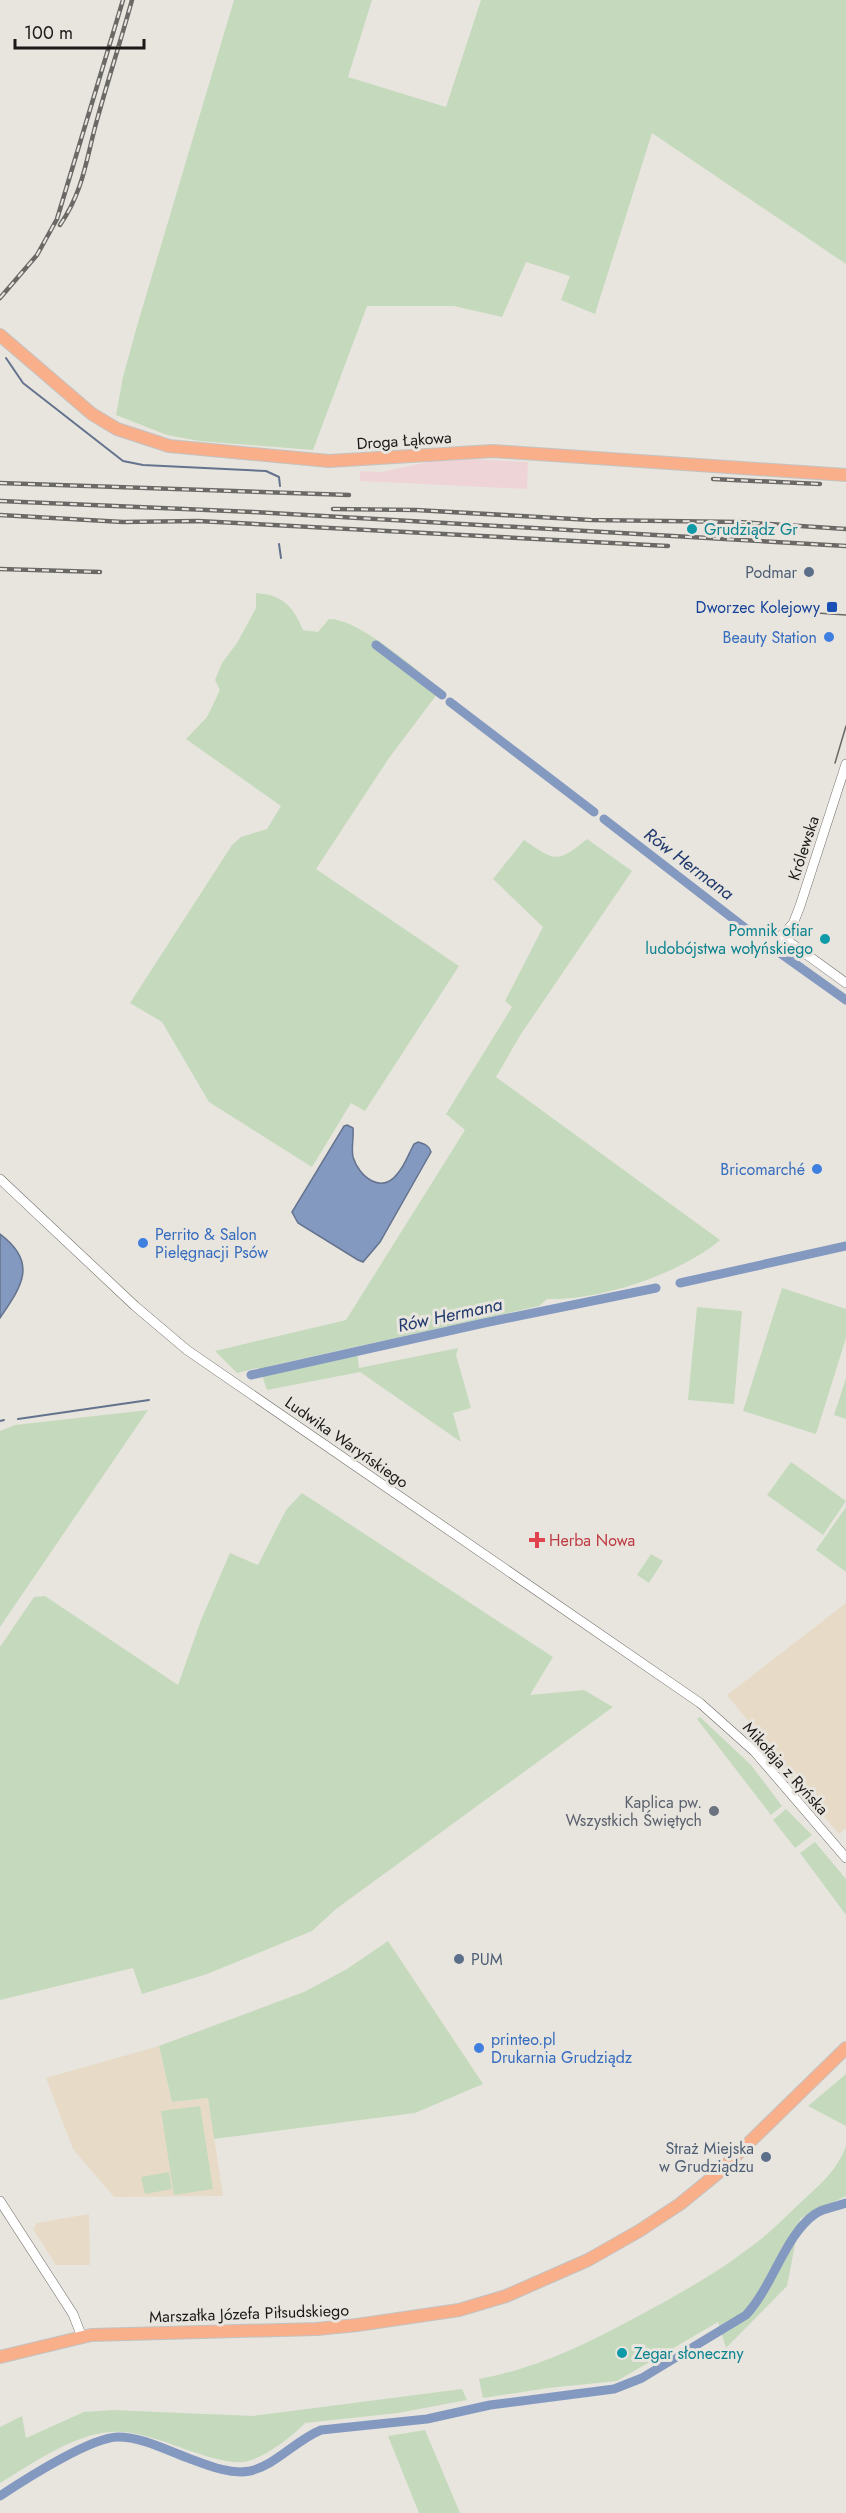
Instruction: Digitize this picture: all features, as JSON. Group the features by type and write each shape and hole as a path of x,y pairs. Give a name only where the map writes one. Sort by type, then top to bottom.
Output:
{"main road":[{"name":"Droga Łąkowa","path":"0,335 92,414 117,429 169,446 329,461 493,451 846,475"},
{"name":"Marszałka Józefa Piłsudskiego","path":"0,2357 82,2337 333,2328 459,2310 506,2296 588,2260 680,2204 718,2173 846,2048"}],"street":[{"name":"Królewska","path":"846,764 800,906 793,924 782,936 846,983"},
{"name":"Ludwika Waryńskiego","path":"0,1179 135,1306 187,1350 700,1703"},
{"name":"Mikołaja z Ryńska","path":"700,1703 755,1752 846,1858"},
{"path":"0,2201 73,2314 82,2337"}],"shaded area":[{"path":"471,459 528,462 527,489 360,481 360,471 381,472 433,461"},
{"path":"846,1603 846,1828 839,1834 762,1743 751,1724 727,1695"},
{"path":"159,2046 172,2102 208,2098 223,2196 114,2197 73,2149 46,2078"},
{"path":"89,2214 90,2265 56,2265 33,2229 37,2223"}],"green space":[{"path":"234,0 372,0 348,77 446,107 481,0 846,0 846,264 652,133 595,314 561,300 570,276 526,262 502,317 454,306 367,306 313,450 199,441 167,435 116,415 123,377 137,326"},
{"path":"256,593 273,596 286,603 303,630 318,632 329,619 356,627 387,647 441,689 389,758 316,869 459,966 365,1111 351,1103 312,1167 209,1102 162,1022 130,1003 232,845 241,837 267,829 281,806 186,739 207,717 220,690 215,680 222,663 237,643 256,608"},
{"path":"587,839 632,871 521,1034 496,1077 720,1240 683,1264 638,1283 614,1290 568,1298 547,1299 539,1306 265,1367 357,1352 359,1368 458,1348 456,1355 471,1408 453,1413 461,1442 360,1372 267,1390 261,1372 257,1368 237,1373 215,1351 346,1320 465,1130 446,1114 512,1007 505,1001 543,927 493,879 524,840 550,856 556,857 569,853"},
{"path":"782,1288 846,1309 846,1338 816,1434 743,1411"},
{"path":"697,1307 742,1311 734,1404 688,1400"},
{"path":"846,1378 846,1419 834,1415"},
{"path":"148,1410 0,1627 0,1431 15,1425"},
{"path":"791,1462 846,1501 823,1535 767,1495"},
{"path":"302,1493 553,1657 530,1695 584,1690 613,1707 336,1909 312,1931 207,1974 142,1994 133,1968 0,2000 0,1647 34,1597 45,1596 178,1685 201,1620 230,1553 258,1565 286,1510"},
{"path":"846,1507 846,1572 816,1550"},
{"path":"651,1554 663,1561 649,1583 637,1575"},
{"path":"700,1717 751,1765 782,1806 771,1815 697,1719"},
{"path":"786,1809 812,1835 795,1848 773,1820"},
{"path":"815,1842 846,1879 846,1915 800,1853"},
{"path":"388,1941 483,2084 415,2113 214,2139 208,2098 172,2102 159,2046 304,1992 347,1969"},
{"path":"846,2074 846,2126 808,2106"},
{"path":"200,2106 213,2189 174,2195 161,2111"},
{"path":"846,2145 846,2196 800,2219 787,2286 726,2348 718,2322 617,2381 483,2398 479,2379 538,2363 611,2331 663,2303 745,2251 766,2235 819,2185 838,2163"},
{"path":"169,2172 172,2189 145,2194 141,2177"},
{"path":"462,2389 467,2400 398,2413 305,2423 277,2446 244,2462 224,2461 134,2434 111,2432 96,2434 53,2451 0,2483 0,2427 22,2416 26,2438 84,2412 112,2410 253,2416"},
{"path":"425,2430 460,2513 419,2513 388,2436"}],"water":[{"path":"344,1126 353,1128 352,1153 356,1164 366,1177 378,1183 385,1183 398,1173 414,1144 418,1142 424,1144 431,1152 380,1242 363,1262 298,1223 292,1212"},
{"path":"0,1234 12,1245 23,1265 20,1285 0,1318"}],"waterway":[{"path":"6,358 23,383 123,461 143,465 266,471 279,477 280,486"},
{"path":"279,544 281,558"},
{"name":"Rów Hermana","path":"376,645 442,695"},
{"name":"Rów Hermana","path":"450,702 594,812"},
{"name":"Rów Hermana","path":"604,819 753,934"},
{"name":"Rów Hermana","path":"780,953 846,1000"},
{"name":"Rów Hermana","path":"680,1283 846,1246"},
{"name":"Rów Hermana","path":"251,1375 484,1323 656,1288"},
{"name":"Rów Hermana","path":"18,1419 149,1400"},
{"name":"Rów Hermana","path":"0,1421 4,1420"},
{"path":"0,2496 58,2460 106,2439 118,2437 136,2439 211,2466 242,2472 269,2463 321,2430 427,2419 490,2405 614,2389 642,2378 746,2315 764,2290 795,2235 805,2223 819,2212 846,2203"}],"tram line":[{"path":"787,611 846,615"},
{"path":"835,763 846,726"}],"railway":[{"path":"0,298 37,255 57,219 123,0"},
{"path":"60,225 79,187 132,0"},
{"path":"713,479 820,484"},
{"path":"0,483 349,495"},
{"path":"0,501 253,512 846,546"},
{"path":"333,509 416,510 591,520 739,522 846,529"},
{"path":"0,515 123,522 198,521 668,546"},
{"path":"0,569 100,572"}],"place":[{"name":"Grudziądz Gr","path":"692,529"},
{"name":"Podmar","path":"809,572"},
{"name":"Dworzec Kolejowy","path":"832,607"},
{"name":"Beauty Station","path":"829,637"},
{"name":"Pomnik ofiar ludobójstwa wołyńskiego","path":"825,939"},
{"name":"Bricomarché","path":"817,1169"},
{"name":"Perrito & Salon Pielęgnacji Psów","path":"143,1243"},
{"name":"Herba Nowa","path":"537,1540"},
{"name":"Kaplica pw. Wszystkich Świętych","path":"714,1811"},
{"name":"PUM","path":"459,1959"},
{"name":"printeo.pl Drukarnia Grudziądz","path":"479,2048"},
{"name":"Straż Miejska w Grudziądzu","path":"766,2157"},
{"name":"Zegar słoneczny","path":"622,2353"}]}
